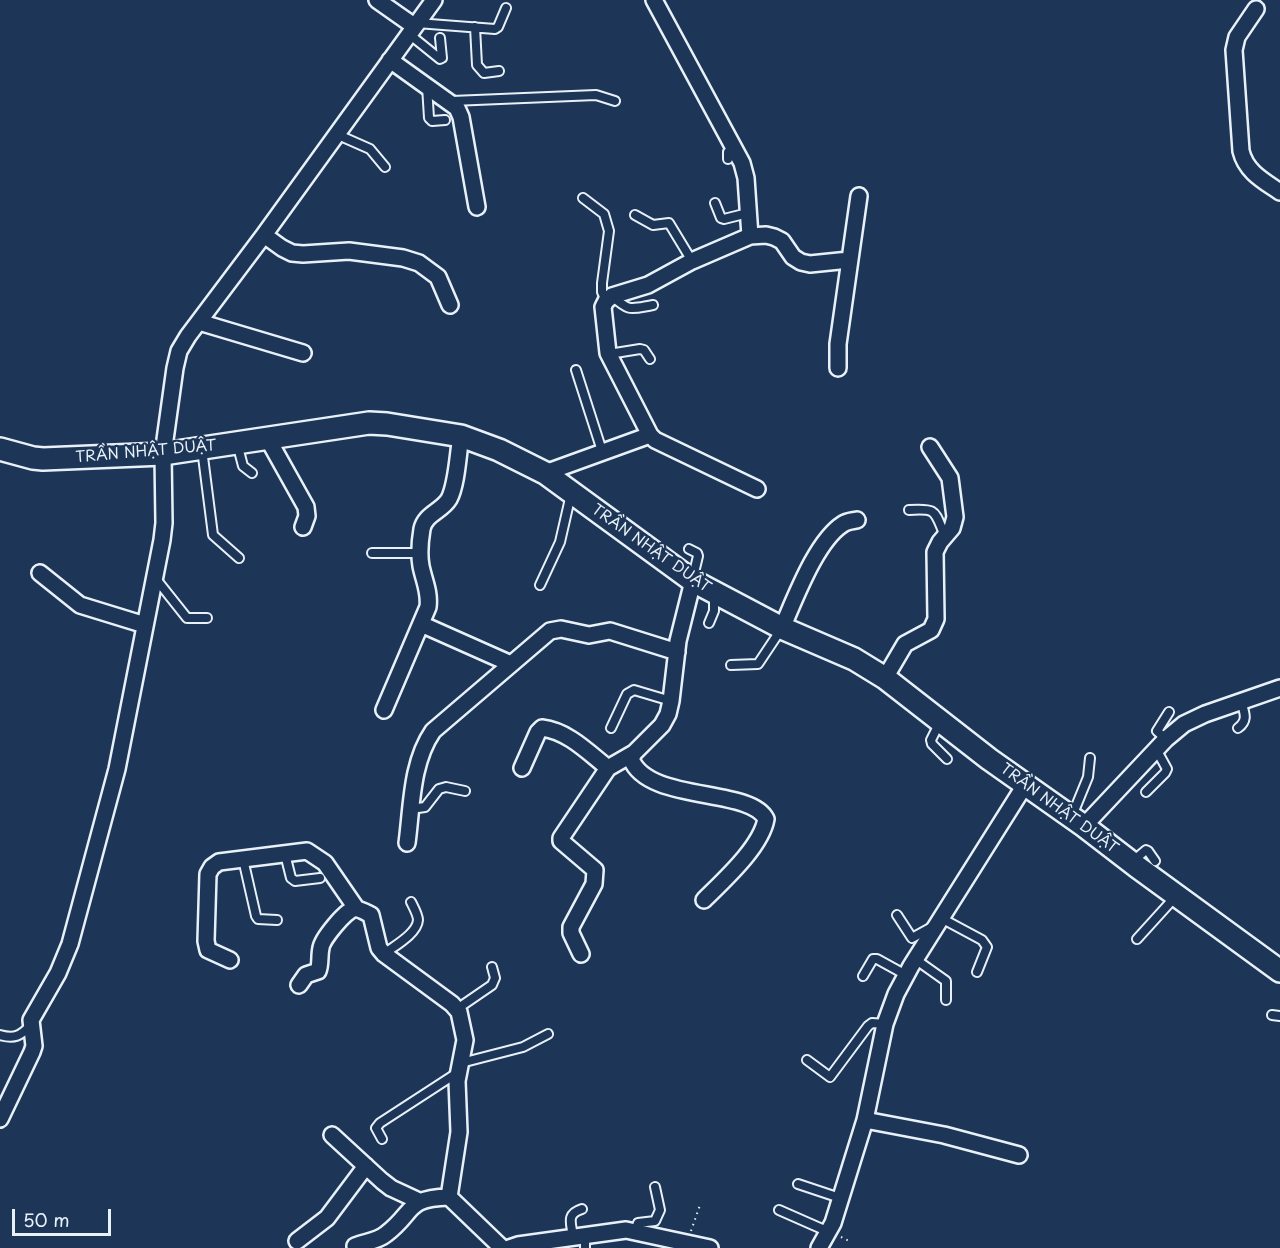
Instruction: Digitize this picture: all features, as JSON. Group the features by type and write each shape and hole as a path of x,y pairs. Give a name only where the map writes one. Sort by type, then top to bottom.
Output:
{"main road":[{"name":"TRẦN NHẬT DUẬT","path":"0,449 43,459 163,454 369,423 462,436 499,450 545,473 714,594 782,628 854,659 885,678 1025,785 1078,821 1280,971"}],"street":[{"path":"377,0 413,28"},
{"path":"0,1119 34,1046 30,1026 33,1015 58,973 70,944 117,769 164,523 163,454 175,368 180,351 434,0"},
{"path":"654,0 746,178 750,236"},
{"path":"1256,9 1237,36 1234,50 1240,151 1250,171 1280,192"},
{"path":"390,60 457,108 461,117 477,207"},
{"path":"838,368 838,344 860,196"},
{"path":"264,235 292,253 349,251 403,258 419,263 438,278 450,305"},
{"path":"757,489 655,440 650,435 609,354 603,307 609,298 648,285 692,261 750,236 766,235 782,241 793,257 801,262 810,264 849,260"},
{"path":"199,322 303,353"},
{"path":"545,473 650,435"},
{"path":"384,710 428,607 429,595 420,553 424,523 444,505 452,491 462,436"},
{"path":"268,439 306,507 307,516 303,527"},
{"path":"885,678 905,644 935,626 935,552 952,528 955,518 950,478 930,447"},
{"path":"782,628 819,550 835,530 845,522 857,519"},
{"path":"40,573 80,605 145,625"},
{"path":"581,954 571,933 571,927 594,884 596,870 561,841 561,838 608,768 634,753 662,725 671,701 678,641 693,581"},
{"path":"421,624 511,664"},
{"path":"406,843 419,759 424,744 433,731 550,631 555,629 582,635 618,633 677,652"},
{"path":"1078,821 1184,724 1205,714 1280,688"},
{"path":"522,768 538,732 542,729 549,729 578,744 608,768"},
{"path":"634,753 631,759 634,767 656,782 746,804 763,813 766,819 761,833 739,865 704,900"},
{"path":"819,1248 829,1232 865,1120 885,1024 896,994 915,959 1025,785"},
{"path":"230,960 208,950 206,941 208,874 212,867 219,862 307,851 325,863 356,908 372,915 379,948 384,954 458,1010 465,1040 459,1067 459,1132 449,1197"},
{"path":"299,985 306,975 318,971 321,947 325,938 352,909 356,908"},
{"path":"865,1120 945,1135 1019,1155"},
{"path":"332,1135 391,1188 419,1201"},
{"path":"297,1241 334,1210 366,1166"},
{"path":"355,1246 380,1238 419,1201 449,1197 502,1248"},
{"path":"508,1248 518,1245 581,1240 614,1230 635,1231 710,1248"}],"lane":[{"path":"413,28 495,29 506,8"},
{"path":"475,27 477,65 484,73 499,71"},
{"path":"413,28 440,59 442,58 440,39"},
{"path":"427,86 429,118 432,121 446,120"},
{"path":"450,101 596,95 615,101"},
{"path":"336,134 370,149 385,167"},
{"path":"583,198 604,214 609,231 602,292 625,308 653,305"},
{"path":"715,203 721,218 724,219 748,213"},
{"path":"636,215 653,225 669,223 692,261"},
{"path":"609,354 640,349 644,350 650,359"},
{"path":"576,370 603,451"},
{"path":"237,443 243,466 252,472"},
{"path":"202,449 213,535 239,558"},
{"path":"540,585 560,542 571,492"},
{"path":"909,510 928,509 934,512 945,536"},
{"path":"689,549 698,556 693,581"},
{"path":"372,553 420,553"},
{"path":"155,577 188,618 207,618"},
{"path":"710,623 714,610 714,594"},
{"path":"731,665 758,664 782,628"},
{"path":"611,728 630,691 634,690 671,701"},
{"path":"1238,728 1246,718 1241,701"},
{"path":"1146,792 1167,769 1158,731 1169,712"},
{"path":"940,721 931,740 947,759"},
{"path":"1078,821 1088,777 1089,758"},
{"path":"411,808 425,807 439,789 446,787 465,791"},
{"path":"1132,863 1146,850 1155,861"},
{"path":"285,854 291,878 295,881 320,878"},
{"path":"243,859 256,916 258,919 277,920"},
{"path":"1137,939 1177,895"},
{"path":"384,954 414,930 418,918 411,902"},
{"path":"897,915 912,938 939,922 982,940 987,947 977,972"},
{"path":"863,976 873,959 906,975"},
{"path":"915,959 946,981 946,1000"},
{"path":"458,1010 492,985 495,978 492,967"},
{"path":"807,1060 830,1077 868,1026 872,1023 885,1024"},
{"path":"0,1035 11,1038 19,1036 30,1026"},
{"path":"382,1139 376,1128 380,1123 459,1067 523,1047 548,1034"},
{"path":"798,1184 840,1198"},
{"path":"635,1231 638,1223 655,1221 660,1210 656,1187"},
{"path":"581,1240 571,1217 573,1212 582,1209"},
{"path":"779,1210 829,1232"}],"path":[{"path":"690,1244 700,1205"}]}
